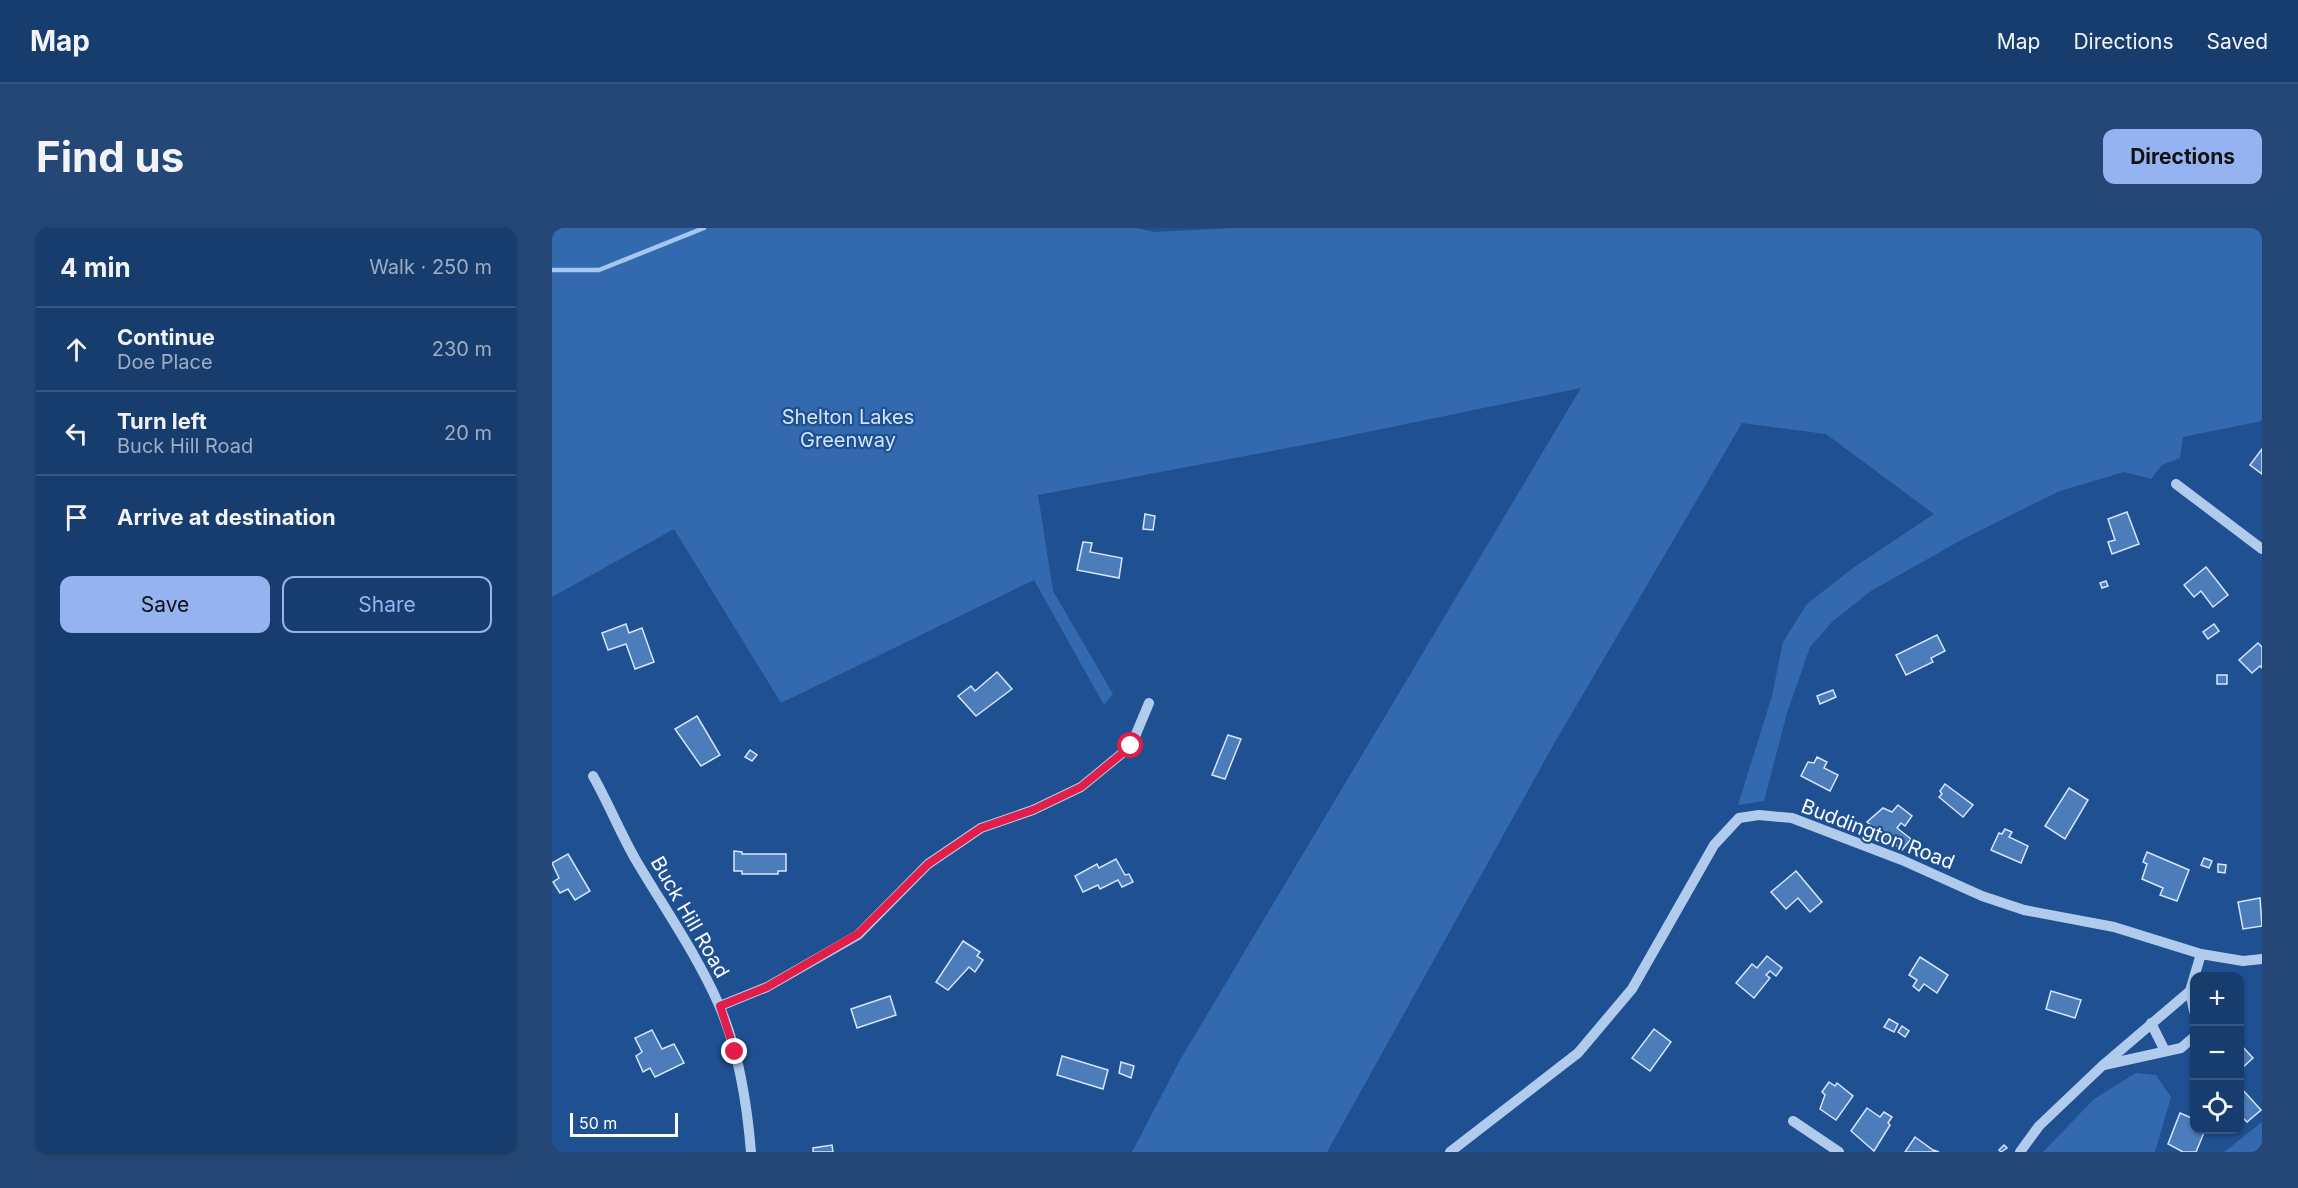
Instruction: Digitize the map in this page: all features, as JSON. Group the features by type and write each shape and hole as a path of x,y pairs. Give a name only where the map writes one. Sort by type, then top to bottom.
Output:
{"street":[{"path":"2176,484 2262,549"},
{"path":"720,1006 767,987 858,934 928,864 981,828 1033,810 1081,787 1131,746 1149,704"},
{"name":"Buck Hill Road","path":"593,776 635,860 671,916 720,1006 735,1052 748,1109 751,1152"},
{"name":"Buddington Road","path":"1450,1152 1578,1053 1632,989 1714,845 1739,818 1759,815 1792,818 1902,860 1982,896 2024,910 2114,927 2201,954 2243,961 2262,959"},
{"path":"2196,972 2201,954"},
{"path":"2020,1152 2039,1126 2102,1066 2151,1023 2167,1013 2190,991"},
{"path":"2151,1023 2165,1051"},
{"path":"2102,1066 2181,1048 2190,1041"},
{"path":"1793,1121 1839,1152"}],"green space":[{"name":"Shelton Lakes Greenway","path":"552,228 1136,228 1155,232 1233,228 2262,228 2262,421 2183,437 2180,458 2162,465 2151,479 2124,472 2060,491 1963,539 1871,591 1833,621 1810,647 1787,713 1764,801 1738,805 1772,696 1783,642 1807,604 1853,568 1934,514 1826,434 1742,423 1555,742 1327,1152 1132,1152 1180,1060 1581,388 1314,443 1038,495 1053,591 1113,694 1104,705 1034,580 781,703 674,529 552,597"},
{"path":"2136,1073 2156,1075 2171,1097 2155,1152 2043,1152 2094,1099"},
{"path":"2262,1122 2262,1152 2224,1152"}],"building":[{"path":"2262,449 2262,474 2250,465"},
{"path":"2127,512 2139,544 2112,554 2108,542 2115,540 2108,519"},
{"path":"1145,514 1155,516 1153,530 1143,529"},
{"path":"1083,542 1092,543 1090,552 1122,558 1119,578 1077,570"},
{"path":"2206,567 2228,595 2213,607 2201,591 2194,597 2184,585"},
{"path":"2106,581 2108,586 2102,588 2100,583"},
{"path":"626,624 629,633 642,628 654,662 635,669 626,644 608,650 602,633"},
{"path":"2214,624 2219,631 2208,639 2203,632"},
{"path":"1937,635 1945,651 1931,658 1933,662 1906,675 1896,655"},
{"path":"2258,643 2262,647 2262,668 2260,666 2252,673 2239,660"},
{"path":"997,672 1012,689 976,716 958,696 971,686 975,691"},
{"path":"2217,675 2227,675 2227,684 2217,684"},
{"path":"1833,690 1836,697 1820,704 1817,696"},
{"path":"697,716 720,755 701,766 675,729"},
{"path":"1228,735 1241,739 1225,779 1212,775"},
{"path":"750,750 757,755 752,761 745,757"},
{"path":"1817,757 1827,762 1824,768 1838,775 1830,791 1801,776 1808,762 1814,763"},
{"path":"1945,784 1973,805 1963,817 1939,797"},
{"path":"2069,788 2088,800 2065,839 2045,826"},
{"path":"1898,805 1912,816 1905,826 1901,823 1897,828 1911,839 1902,850 1889,840 1886,845 1873,835 1877,830 1867,822 1883,808 1892,812"},
{"path":"2005,829 2012,832 2009,837 2028,846 2021,863 1991,850 1999,833 2002,834"},
{"path":"734,851 742,852 742,854 786,854 786,871 778,871 778,874 742,874 742,871 734,871"},
{"path":"2147,852 2189,870 2177,901 2160,895 2163,888 2142,879 2147,864 2143,862"},
{"path":"568,854 590,891 575,900 568,889 560,893 553,882 559,878 552,863"},
{"path":"2204,858 2212,861 2209,868 2201,865"},
{"path":"1116,859 1125,875 1129,874 1133,882 1122,887 1118,880 1100,889 1098,885 1083,892 1075,876 1097,864 1099,868"},
{"path":"2218,864 2226,865 2225,873 2218,872"},
{"path":"1796,871 1822,902 1810,912 1798,898 1786,909 1771,892"},
{"path":"2260,898 2262,926 2243,929 2238,902"},
{"path":"963,941 980,952 977,956 983,960 975,972 969,967 948,990 936,982"},
{"path":"1767,956 1782,968 1776,976 1770,971 1766,975 1770,978 1754,998 1736,983 1752,964 1757,968"},
{"path":"1920,957 1948,975 1937,993 1924,984 1919,991 1913,986 1917,980 1909,975"},
{"path":"2051,991 2081,1000 2075,1018 2046,1009"},
{"path":"890,996 896,1015 857,1028 851,1009"},
{"path":"1889,1019 1898,1024 1894,1032 1884,1027"},
{"path":"1902,1026 1909,1031 1905,1037 1898,1032"},
{"path":"1654,1029 1671,1042 1650,1071 1632,1058"},
{"path":"652,1030 662,1049 674,1044 684,1063 655,1077 650,1068 643,1072 636,1056 642,1052 635,1038"},
{"path":"2244,1048 2253,1058 2244,1066"},
{"path":"1062,1056 1108,1070 1103,1089 1057,1075"},
{"path":"1121,1062 1134,1066 1131,1078 1119,1073"},
{"path":"1829,1082 1835,1086 1837,1083 1853,1096 1836,1120 1820,1109 1825,1095 1822,1092"},
{"path":"2244,1091 2261,1110 2247,1122 2244,1119"},
{"path":"1867,1108 1880,1117 1884,1112 1892,1117 1888,1123 1890,1125 1874,1151 1851,1131"},
{"path":"2180,1113 2190,1117 2190,1134 2203,1134 2196,1152 2183,1152 2168,1144"},
{"path":"1915,1137 1933,1150 1939,1152 1905,1152"},
{"path":"832,1145 833,1152 813,1152 813,1148"},
{"path":"2004,1145 2007,1148 2001,1152 1999,1150"}],"waterway":[{"path":"552,270 599,270 704,228"}],"route":[{"path":"735,1052 720,1006 767,987 817,960 858,934 896,899 928,864 981,828 1033,810 1081,787 1131,746"}]}
